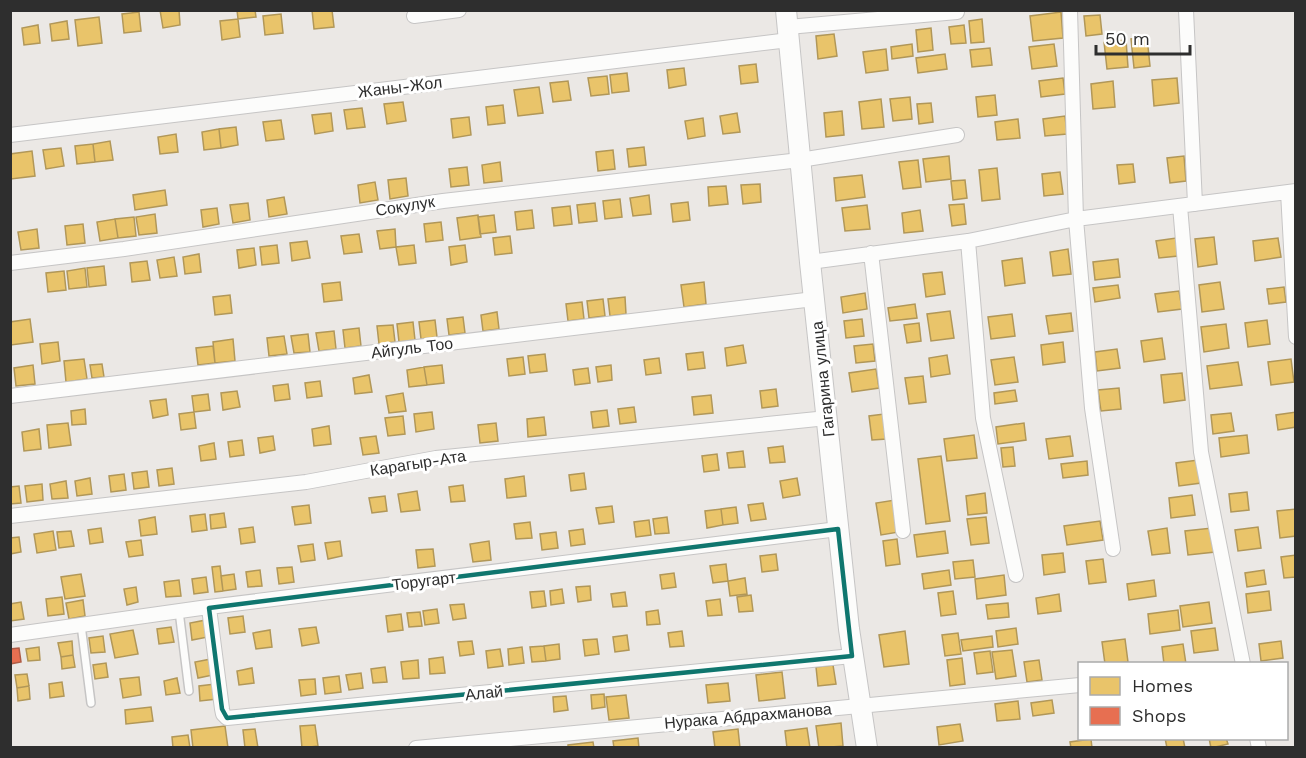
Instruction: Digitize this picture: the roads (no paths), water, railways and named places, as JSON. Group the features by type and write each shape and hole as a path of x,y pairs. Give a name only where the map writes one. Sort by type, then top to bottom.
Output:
{"main road":[{"name":"Гагарина улица","path":"788,26 810,262 852,657 867,747"}],"street":[{"path":"414,16 459,10"},
{"path":"1070,10 1076,219 1092,408 1113,549"},
{"path":"1186,10 1195,204"},
{"name":"Жаны-Жол","path":"10,135 788,26 957,12"},
{"name":"Сокулук","path":"10,263 124,249 443,201 800,160 957,135"},
{"path":"810,262 968,241 1076,219 1292,192 1296,337"},
{"path":"1180,206 1201,452 1243,662"},
{"path":"968,241 983,418 1016,575"},
{"path":"871,254 903,531"},
{"name":"Айгуль Тоо","path":"10,396 814,299"},
{"name":"Карагыр-Ата","path":"10,516 306,482 436,458 827,418"},
{"name":"Торугарт","path":"10,635 179,611 838,529"},
{"name":"Алай","path":"209,608 222,709 227,718 852,657"},
{"name":"Нурака Абдрахманова","path":"416,747 1078,685"}],"lane":[{"path":"179,611 189,691"},
{"path":"81,625 91,704"}]}
